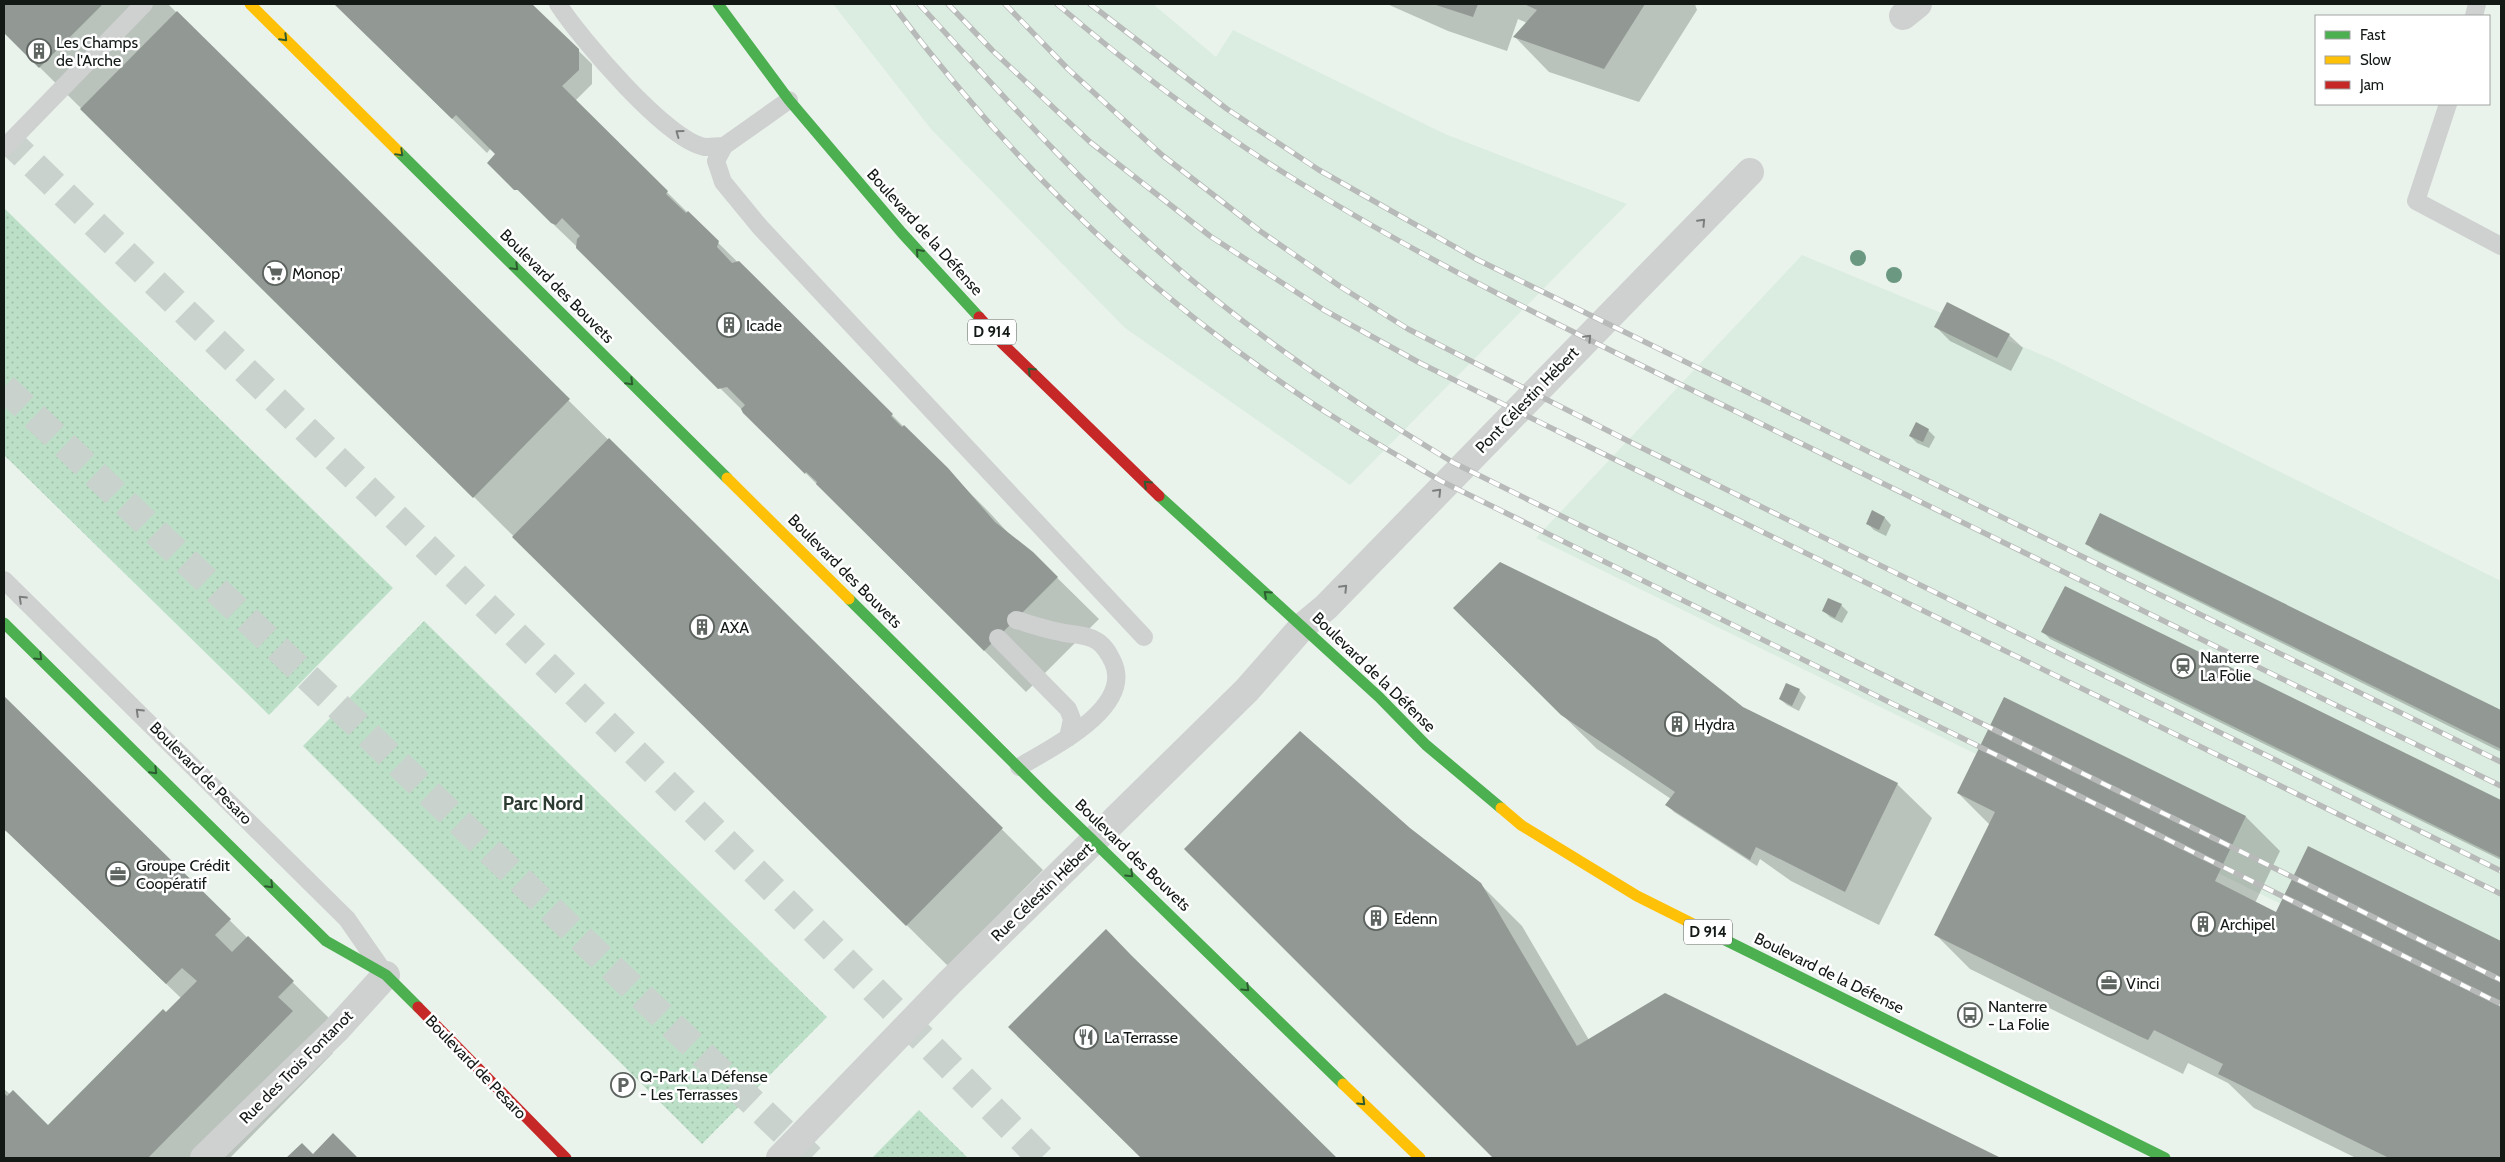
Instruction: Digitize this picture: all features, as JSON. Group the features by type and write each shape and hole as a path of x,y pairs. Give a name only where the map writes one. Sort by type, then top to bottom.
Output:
{"main road":[{"name":"Boulevard des Bouvets","path":"250,4 1019,767 1420,1158"},
{"name":"Boulevard de la Défense","path":"718,4 789,100 902,233 1003,344 1156,493 1303,626 1482,795 1538,836 1637,896 2165,1158"},
{"name":"Boulevard de Pesaro","path":"4,623 326,941 386,975 566,1158"}],"street":[{"name":"Pont Célestin Hébert","path":"1303,626 1326,607 1750,172"},
{"name":"Rue Célestin Hébert","path":"780,1158 948,984 1247,690 1303,626"},
{"name":"Rue des Trois Fontanot","path":"204,1158 336,1030 386,975"}],"lane":[{"path":"4,148 144,4"},
{"path":"558,4 629,90 655,114 682,136 704,147 724,146"},
{"path":"789,100 724,146 716,161 723,182 760,227 1144,637"},
{"path":"2448,105 2416,201 2501,246"},
{"name":"Boulevard de Pesaro","path":"4,580 348,919 386,975"},
{"path":"1016,620 1060,632 1083,635 1097,641 1108,652 1117,670 1117,684 1110,702 1068,738 1019,767"},
{"path":"998,638 1068,709 1072,719 1068,738"}],"shaded area":[{"path":"833,4 1153,4 1216,57 1233,30 1445,134 1627,204 1350,485 1125,328 931,129"},
{"path":"1802,255 2052,359 2501,581 2501,1012 1536,538"}],"green space":[{"path":"4,208 393,588 269,715 4,455"},
{"path":"424,621 827,1017 702,1144 303,746"},
{"path":"919,1110 968,1158 872,1158"}],"building":[{"name":"Les Champs de l'Arche","path":"4,4 103,4 39,68 4,33"},
{"name":"Icade","path":"334,4 532,4 579,49 579,70 562,86 668,191 666,194 686,213 688,211 719,241 717,247 732,263 739,261 893,414 891,416 902,427 904,425 948,468 995,522 1033,552 1058,577 984,651 816,484 817,482 806,472 805,474 743,413 741,409 745,405 727,387 718,389 576,248 577,239 580,236 562,218 556,225 551,223 518,190 514,190 487,163 495,154 456,115 452,119"},
{"path":"1433,4 1478,4 1473,17"},
{"path":"1524,4 1645,4 1604,69 1513,37 1537,10"},
{"path":"177,11 570,399 473,498 80,109"},
{"path":"1947,302 2010,334 1997,358 1934,327"},
{"path":"1916,422 1929,429 1923,442 1909,436"},
{"name":"AXA","path":"609,438 1003,828 906,926 512,537"},
{"path":"1872,510 1885,517 1879,530 1866,524"},
{"path":"2100,513 2501,710 2501,749 2085,544"},
{"name":"Hydra","path":"1500,562 1657,639 1743,707 1898,783 1845,892 1756,847 1750,860 1665,805 1675,792 1561,715 1453,608"},
{"path":"2065,586 2501,800 2501,858 2041,632"},
{"path":"1828,598 1842,604 1835,618 1822,611"},
{"path":"1786,683 1800,689 1792,706 1779,699"},
{"path":"4,696 231,919 215,935 232,952 248,936 294,981 278,997 293,1011 148,1158 4,1158 4,1093 7,1096 13,1090 48,1125 163,1009 166,1012 197,981 182,968 166,984 4,829"},
{"name":"Archipel","path":"2004,697 2246,816 2215,881 2276,912 2308,846 2501,941 2501,1158 2389,1158 2218,1074 2223,1064 2154,1030 2148,1040 1934,935 1995,812 1957,793"},
{"name":"Edenn","path":"1300,731 1410,828 1481,883 1577,1046 1665,993 2001,1158 1493,1158 1184,849"},
{"path":"1106,929 1337,1158 1141,1158 1008,1027"},
{"path":"333,1133 358,1158 286,1158 302,1143 313,1154"}],"tunnel":[{"path":"4,136 526,644 1041,1158"},
{"path":"4,387 811,1158"}],"railway":[{"path":"892,4 975,107 1020,157 1115,250 1217,336 1333,417 1441,481 2501,1004"},
{"path":"919,4 1064,160 1156,249 1226,308 1263,336 1376,415 1454,463 2501,980"},
{"path":"948,4 992,50 1090,142 1210,236 1324,310 1420,363 2501,894"},
{"path":"1005,4 1068,69 1162,155 1260,231 1341,287 1408,329 1638,446 2501,871"},
{"path":"1057,4 1153,82 1220,131 1325,198 1438,262 1612,351 2501,786"},
{"path":"1090,4 1227,109 1319,170 1478,260 2501,762"}],"traffic: fast":[{"path":"718,4 789,100 902,233 979,317"},
{"path":"398,151 727,478"},
{"path":"1159,496 1379,697 1426,745 1501,808"},
{"path":"849,599 1046,795 1343,1084"},
{"path":"4,623 326,941 386,975 418,1007"},
{"path":"1719,937 2165,1158"}],"traffic: slow":[{"path":"250,4 398,151"},
{"path":"727,478 849,599"},
{"path":"1501,808 1521,825 1637,896 1719,937"},
{"path":"1343,1084 1420,1158"}],"traffic: jam":[{"path":"979,317 1003,344 1159,496"},
{"path":"418,1007 566,1158"}],"place":[{"name":"Les Champs de l'Arche","path":"39,51"},
{"name":"Monop'","path":"275,273"},
{"name":"Icade","path":"729,325"},
{"name":"AXA","path":"702,627"},
{"name":"Nanterre La Folie","path":"2183,666"},
{"name":"Hydra","path":"1677,724"},
{"name":"Groupe Crédit Coopératif","path":"118,874"},
{"name":"Edenn","path":"1376,918"},
{"name":"Archipel","path":"2203,924"},
{"name":"Vinci","path":"2109,983"},
{"name":"Nanterre - La Folie","path":"1970,1015"},
{"name":"La Terrasse","path":"1086,1037"},
{"name":"Q-Park La Défense - Les Terrasses","path":"623,1085"}],"district":[{"name":"Parc Nord","path":"543,803"}]}
